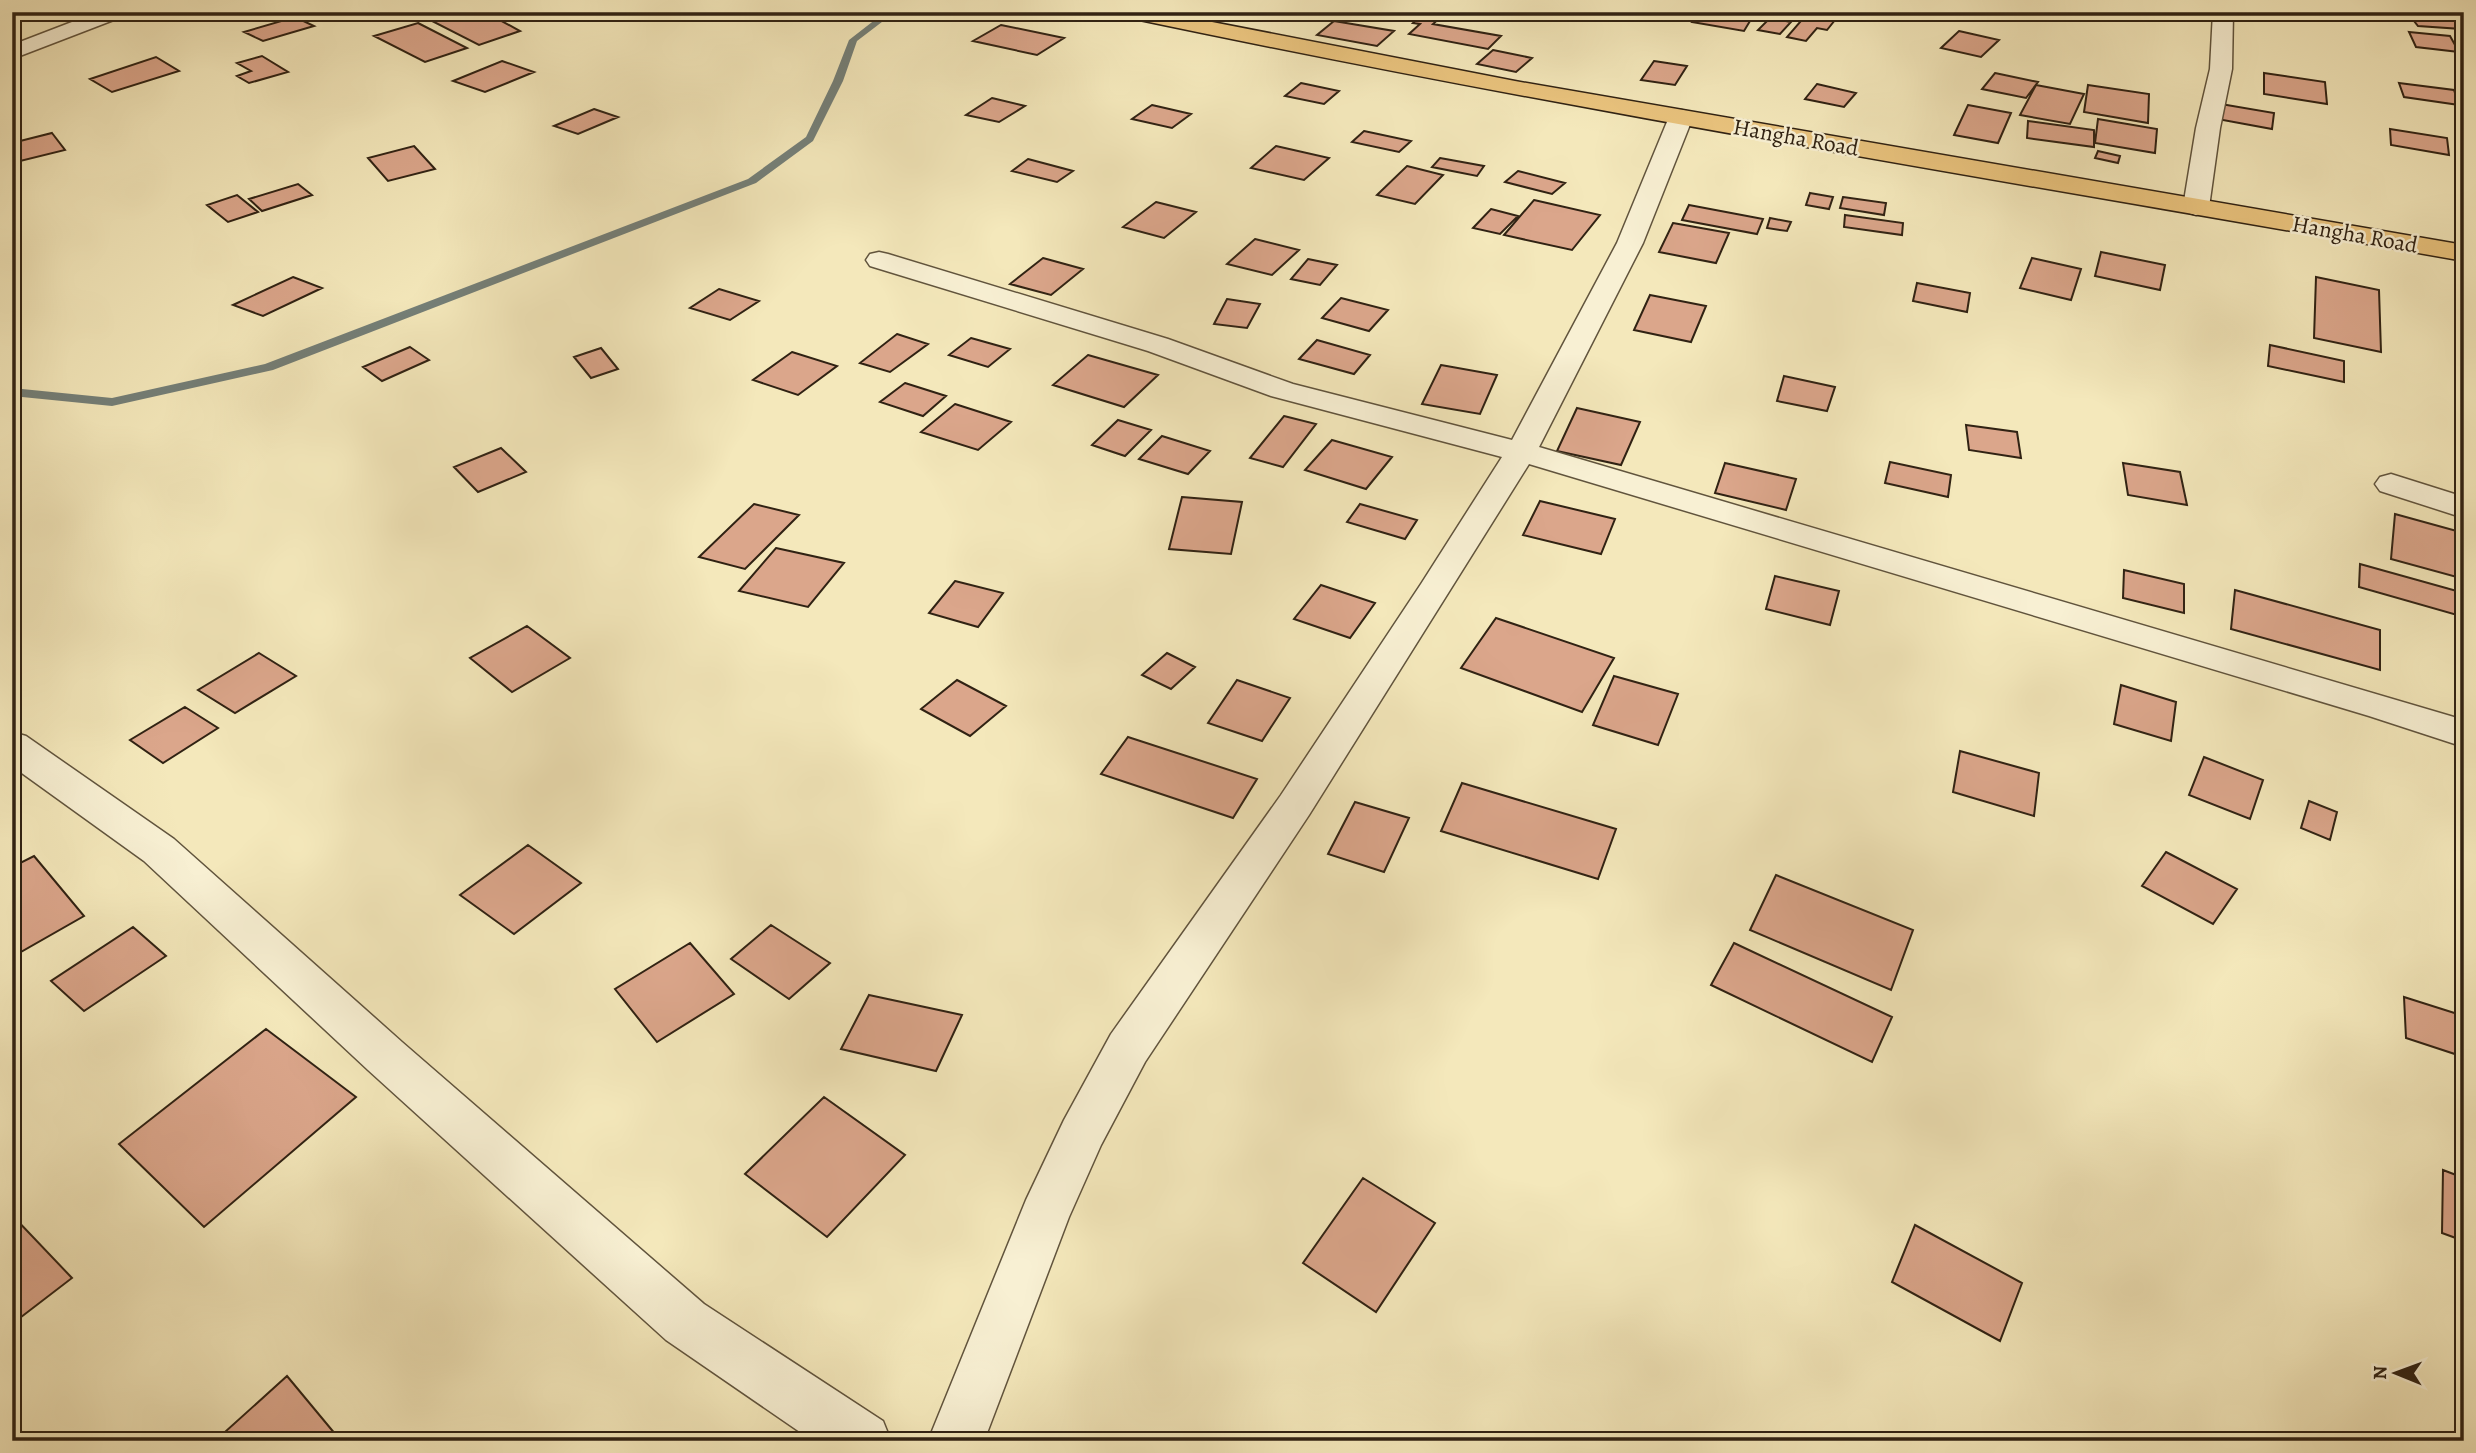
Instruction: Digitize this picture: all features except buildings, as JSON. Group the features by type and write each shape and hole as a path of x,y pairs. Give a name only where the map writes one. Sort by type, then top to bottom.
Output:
{"highway":[{"name":"Hangha Road","path":"1130,12 1373,62 2464,253"}],"street":[{"path":"12,53 117,12"},
{"path":"2196,207 2208,128 2221,69 2223,12"},
{"path":"956,1441 1044,1217 1082,1135 1128,1048 1303,794 1430,599 1521,452 1630,243 1681,117"},
{"path":"879,260 1158,345 1282,390 1521,452 2382,707 2464,734"},
{"path":"2390,484 2464,508"},
{"path":"12,746 159,850 395,1065 685,1322 863,1441"}],"waterway":[{"path":"12,392 112,402 269,367 752,181 810,139 838,81 853,40 891,12"}]}
